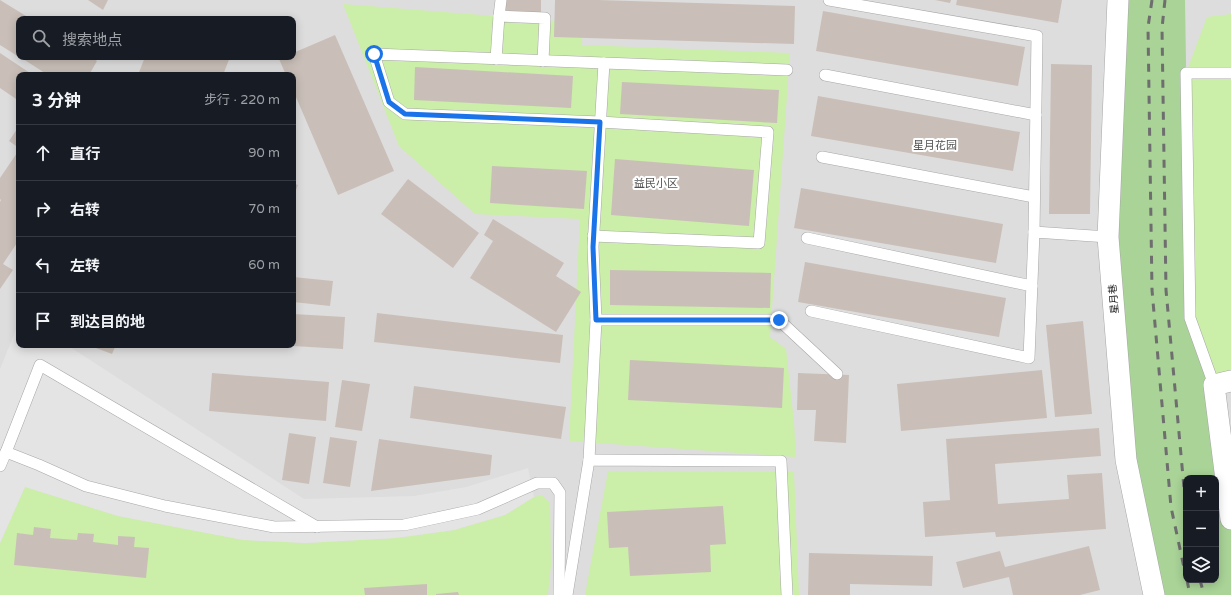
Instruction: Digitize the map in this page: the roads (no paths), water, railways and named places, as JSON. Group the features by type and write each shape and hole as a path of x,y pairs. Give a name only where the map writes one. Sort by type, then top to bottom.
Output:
{"street":[{"name":"星月巷","path":"1118,0 1108,237 1126,460 1154,595"},
{"path":"1222,383 1231,519"}],"lane":[{"path":"496,59 501,0"},
{"path":"812,311 1029,358 1034,232 1037,36 829,0"},
{"path":"499,16 545,18 543,61"},
{"path":"593,236 759,243 768,132 600,122 405,114 389,102 374,54 787,70"},
{"path":"567,595 589,460 596,320 593,236 604,63"},
{"path":"1222,383 1190,318 1186,73 1231,73"},
{"path":"825,75 1036,115"},
{"path":"822,157 1034,198"},
{"path":"1034,232 1108,237"},
{"path":"807,238 1032,286"},
{"path":"596,320 779,320 837,374"},
{"path":"0,466 40,365 317,526"},
{"path":"6,452 86,486 165,506 274,527 404,525 478,509 537,483 553,483 560,493 559,595"},
{"path":"589,460 781,461 787,595"}],"railway":[{"path":"1152,0 1148,27 1152,290 1171,507 1183,563"},
{"path":"1165,0 1162,28 1166,290 1183,477"},
{"path":"1188,583 1190,595"},
{"path":"1201,583 1204,595"}],"district":[{"name":"星月花园","path":"935,145"},
{"name":"益民小区","path":"656,183"}]}
